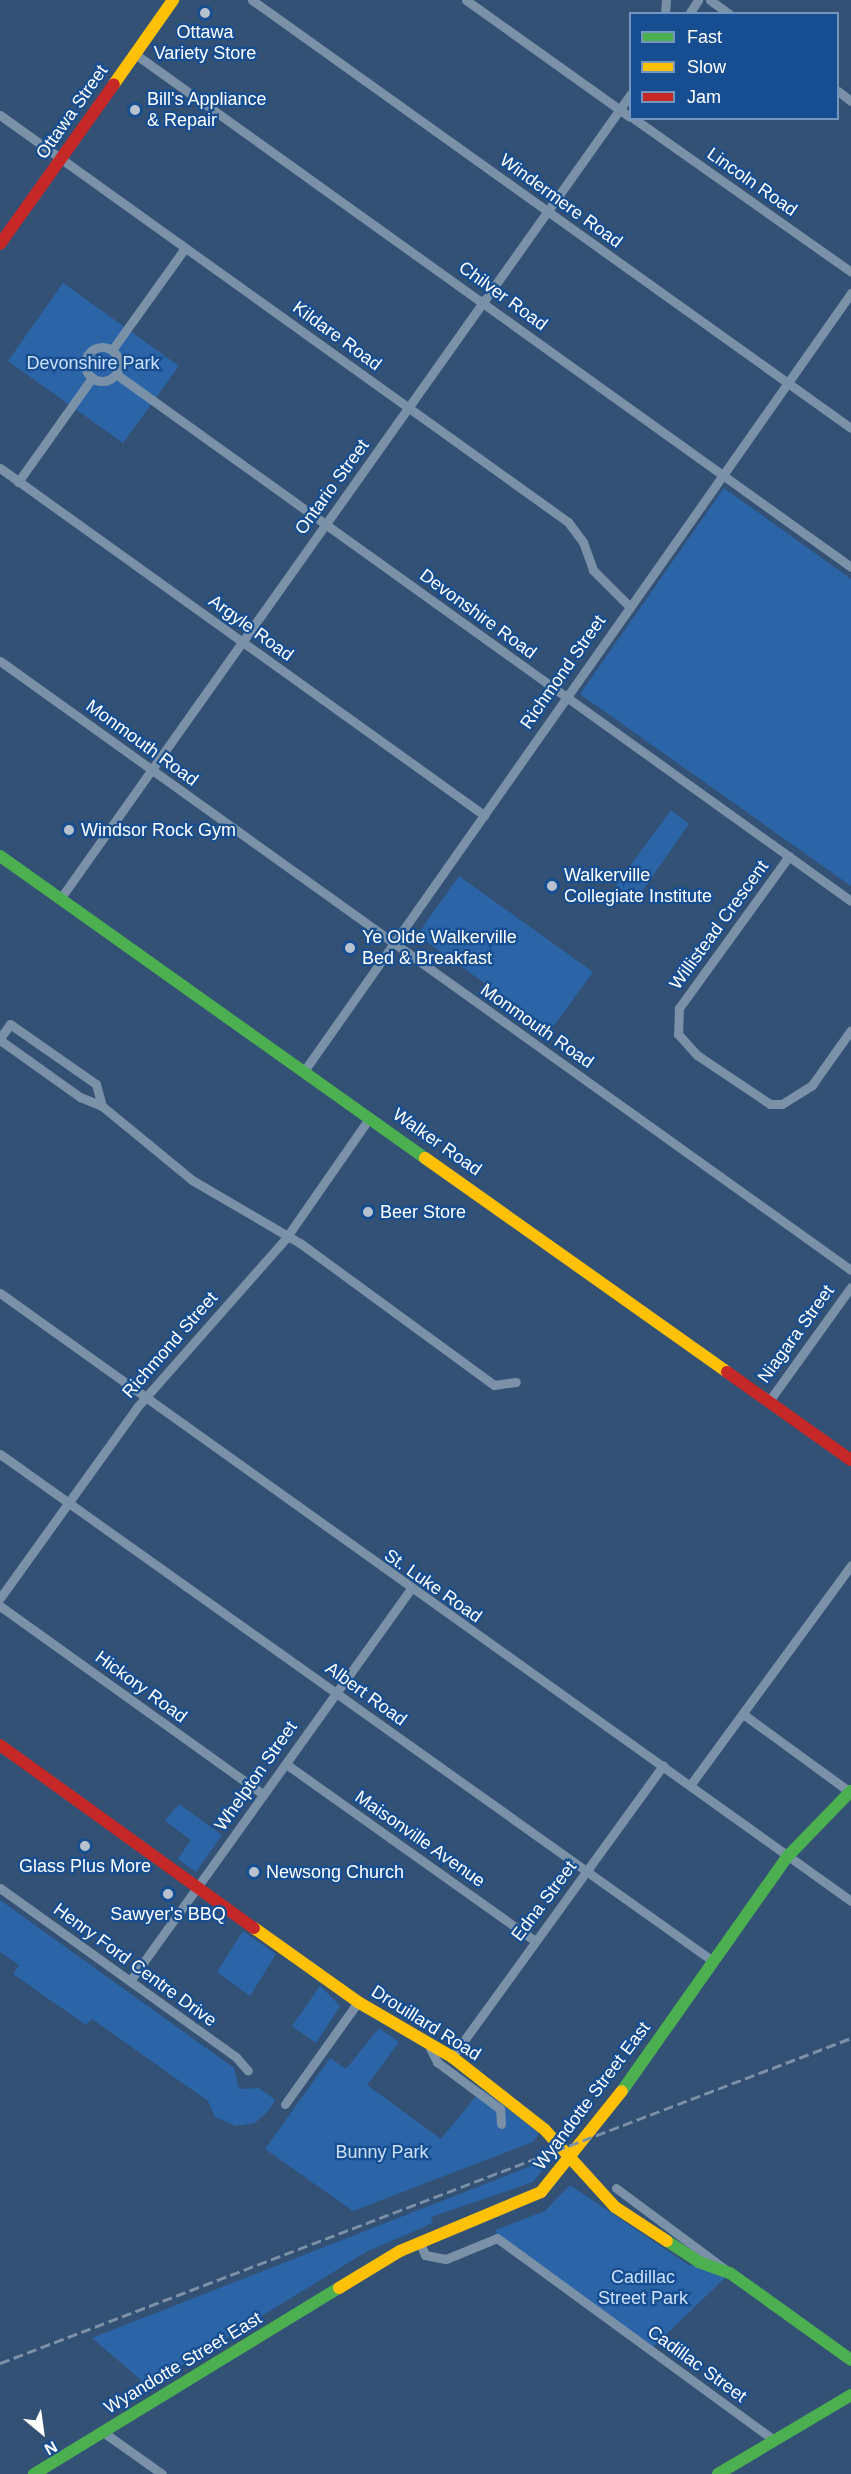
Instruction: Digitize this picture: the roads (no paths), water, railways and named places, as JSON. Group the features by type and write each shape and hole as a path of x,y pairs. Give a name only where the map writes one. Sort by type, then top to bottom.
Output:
{"main road":[{"name":"Ottawa Street","path":"0,244 173,0"},
{"name":"Walker Road","path":"0,856 851,1460"},
{"name":"Drouillard Road","path":"0,1745 358,2002 430,2048 452,2057 572,2158 615,2207 699,2262 730,2273 851,2360"},
{"name":"Wyandotte Street East","path":"34,2474 420,2243 533,2197 572,2158 788,1856 850,1791"},
{"path":"718,2474 851,2395"}],"street":[{"name":"Windermere Road","path":"252,0 851,428"},
{"name":"Lincoln Road","path":"466,0 629,116"},
{"path":"710,0 726,12"},
{"name":"Chilver Road","path":"135,54 851,567"},
{"name":"Ontario Street","path":"60,898 629,96"},
{"name":"Kildare Road","path":"0,115 568,522 583,542 593,570 630,607"},
{"name":"Lincoln Road","path":"635,120 851,272"},
{"path":"112,350 185,248"},
{"name":"Richmond Street","path":"304,1071 851,293"},
{"path":"92,378 85,363 89,354 98,348 112,350"},
{"path":"92,378 108,380 116,374 119,363 112,350"},
{"name":"Devonshire Road","path":"116,374 851,901"},
{"path":"18,482 92,378"},
{"name":"Argyle Road","path":"0,468 484,814"},
{"name":"Monmouth Road","path":"0,661 851,1270"},
{"name":"Willistead Crescent","path":"789,856 679,1008 678,1034 697,1054 770,1104 782,1104 812,1085 851,1030"},
{"path":"102,1106 96,1084 10,1024 0,1039 80,1097 102,1106 192,1180 286,1238 495,1385 516,1382"},
{"name":"Richmond Street","path":"0,1598 147,1399 286,1238 370,1117"},
{"name":"Niagara Street","path":"768,1401 851,1287"},
{"name":"St. Luke Road","path":"0,1293 410,1590 691,1784 851,1901"},
{"name":"Albert Road","path":"0,1454 713,1962"},
{"path":"691,1784 851,1565"},
{"name":"Whelpton Street","path":"130,1982 410,1590"},
{"name":"Hickory Road","path":"0,1606 263,1794"},
{"path":"743,1714 850,1791"},
{"name":"Maisonville Avenue","path":"286,1764 535,1941"},
{"name":"Edna Street","path":"452,2057 663,1765"},
{"name":"Henry Ford Centre Drive","path":"0,1888 130,1982 248,2072"},
{"path":"285,2104 358,2002"},
{"path":"430,2048 437,2062 500,2109 501,2124"},
{"path":"616,2188 730,2273"},
{"name":"Cadillac Street","path":"420,2243 425,2254 446,2259 497,2238 775,2441"},
{"path":"103,2432 162,2474"}],"railway":[{"path":"0,2363 851,2038"}],"place":[{"name":"Ottawa Variety Store","path":"205,13"},
{"name":"Bill's Appliance & Repair","path":"135,110"},
{"name":"Windsor Rock Gym","path":"69,830"},
{"name":"Walkerville Collegiate Institute","path":"552,886"},
{"name":"Ye Olde Walkerville Bed & Breakfast","path":"350,948"},
{"name":"Beer Store","path":"368,1212"},
{"name":"Glass Plus More","path":"85,1846"},
{"name":"Newsong Church","path":"254,1872"},
{"name":"Sawyer's BBQ","path":"168,1894"}],"park label":[{"name":"Devonshire Park","path":"93,363"},
{"name":"Bunny Park","path":"382,2152"},
{"name":"Cadillac Street Park","path":"643,2288"}]}
